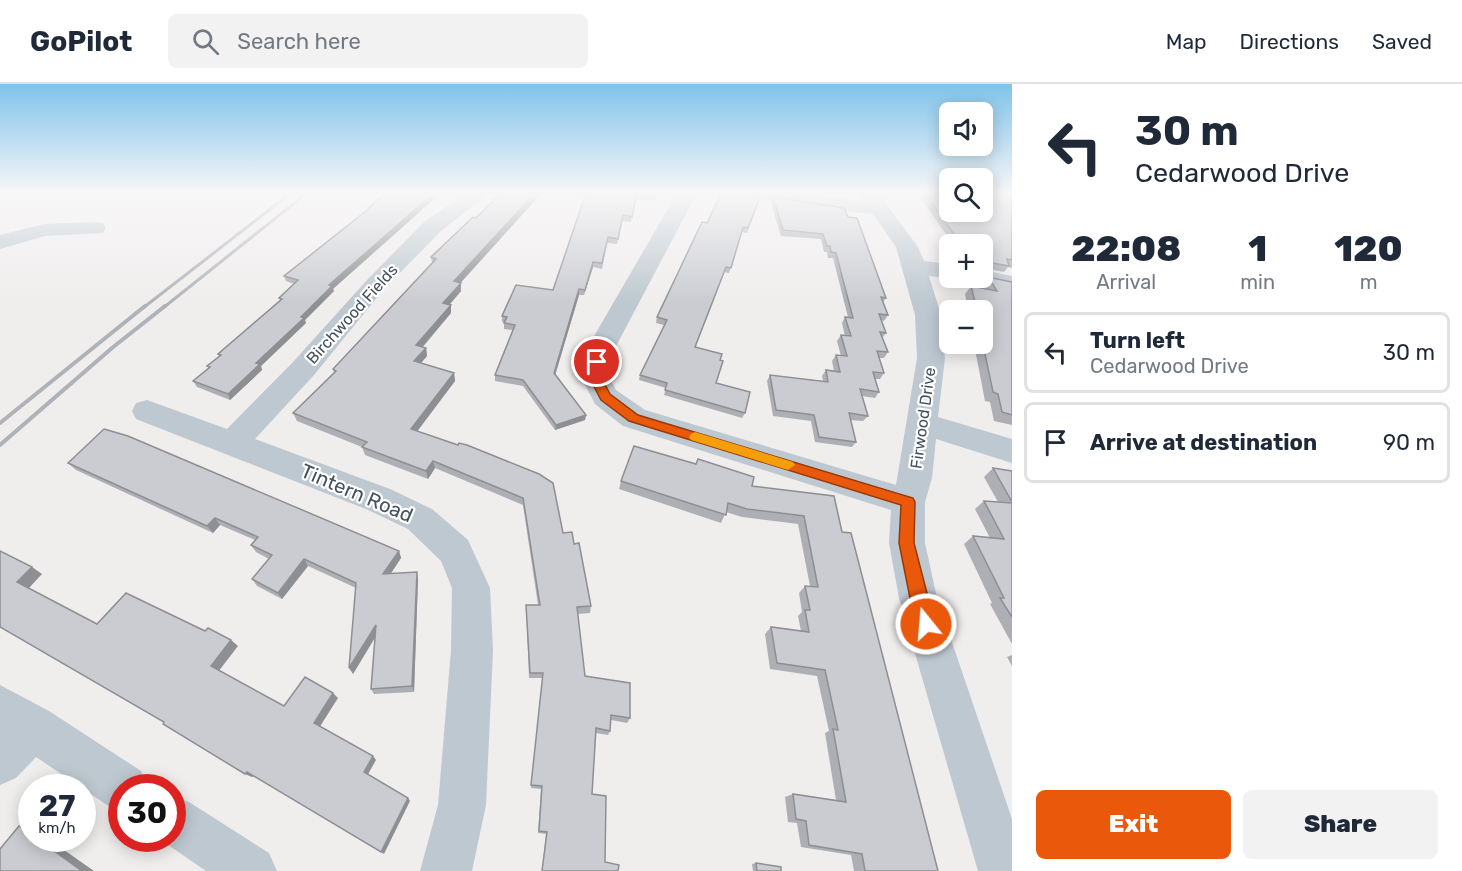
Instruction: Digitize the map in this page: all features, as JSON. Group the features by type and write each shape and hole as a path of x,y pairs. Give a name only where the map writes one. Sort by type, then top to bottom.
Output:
{"street":[{"path":"8,240 51,230"},
{"name":"Birchwood Fields","path":"232,444 429,230"},
{"path":"667,230 600,350 593,373 605,397 634,418 912,490"},
{"name":"Firwood Drive","path":"896,230 915,267 928,315 931,358 912,490 907,543 918,598 1004,871"},
{"path":"993,279 1012,282 1009,266 1012,264"},
{"path":"915,267 939,270"},
{"name":"Tintern Road","path":"147,411 378,499 420,519 455,551 471,588 472,650 462,805 446,871"},
{"path":"922,423 1012,451"},
{"path":"0,762 16,717 108,777"},
{"path":"186,828 251,871"}],"building":[{"path":"342,230 392,230 329,285 332,286 301,317 304,318 256,363 260,364 228,394 193,381 221,355 218,354 282,299 279,298 298,280 284,276"},
{"path":"460,230 501,230 454,281 461,283 443,303 451,305 416,345 426,348 414,361 454,373 411,429 458,445 459,443 467,445 539,474 553,483 563,533 572,532 574,544 579,543 591,606 577,607 585,676 630,683 630,718 611,715 610,731 596,728 592,794 606,796 605,862 619,865 618,871 542,871 547,832 539,831 542,786 531,785 543,673 530,673 526,605 540,605 523,498 433,461 426,471 362,447 367,442 293,413 336,371 333,369 436,259 431,257"},
{"path":"574,230 620,230 618,239 608,237 602,263 593,262 585,290 579,289 554,373 586,415 556,425 523,380 495,375 515,325 504,323 507,317 502,316 516,285 553,290"},
{"path":"698,230 742,230 731,268 726,267 695,347 722,354 720,360 723,361 716,383 750,392 745,413 665,390 667,383 640,375 667,320 657,317"},
{"path":"783,230 861,230 886,298 881,297 888,315 879,314 886,333 880,332 888,352 877,351 884,373 873,372 879,392 860,389 868,416 849,413 856,442 819,437 814,415 776,410 770,375 828,382 826,370 840,372 836,355 847,356 841,335 851,336 845,317 853,318 836,253 831,252 823,234"},
{"path":"951,230 1012,230 1012,260 1007,259 1009,266 993,263 993,234 954,234"},
{"path":"993,278 1012,282 1012,415 1002,412 998,394 993,392 985,354 993,354 993,300 974,300 972,288 997,291 993,285"},
{"path":"104,429 128,436 399,551 383,574 417,572 412,686 371,689 376,625 349,668 356,583 304,559 278,593 252,579 272,555 251,545 258,537 215,518 207,526 68,463"},
{"path":"634,446 696,464 698,459 754,477 752,486 834,496 842,532 851,533 938,871 865,871 862,854 809,845 806,821 796,819 793,794 846,802 833,729 838,730 825,670 777,663 771,627 809,632 805,610 810,610 805,586 818,587 804,516 747,509 728,503 726,515 621,481"},
{"path":"993,468 1012,471 1012,502"},
{"path":"984,501 1012,503 1012,617 1000,598 1004,598 973,536 1004,539"},
{"path":"0,551 32,567 17,582 97,624 126,593 205,631 208,628 231,640 211,666 284,706 305,677 333,693 314,723 373,756 364,772 408,798 381,852 247,772 245,774 163,724 164,722 0,627"},
{"path":"18,827 18,852 56,852 82,871 0,871 0,849"},
{"path":"756,863 781,867 781,871 757,871"}],"railway":[{"path":"143,308 244,230"},
{"path":"163,308 261,230"},
{"path":"0,423 145,306"},
{"path":"0,445 112,348 165,306"}],"slow traffic":[{"path":"695,437 788,465"}],"route":[{"path":"597,362 593,373 605,397 634,418 908,502 907,543 918,598 926,624"}]}
